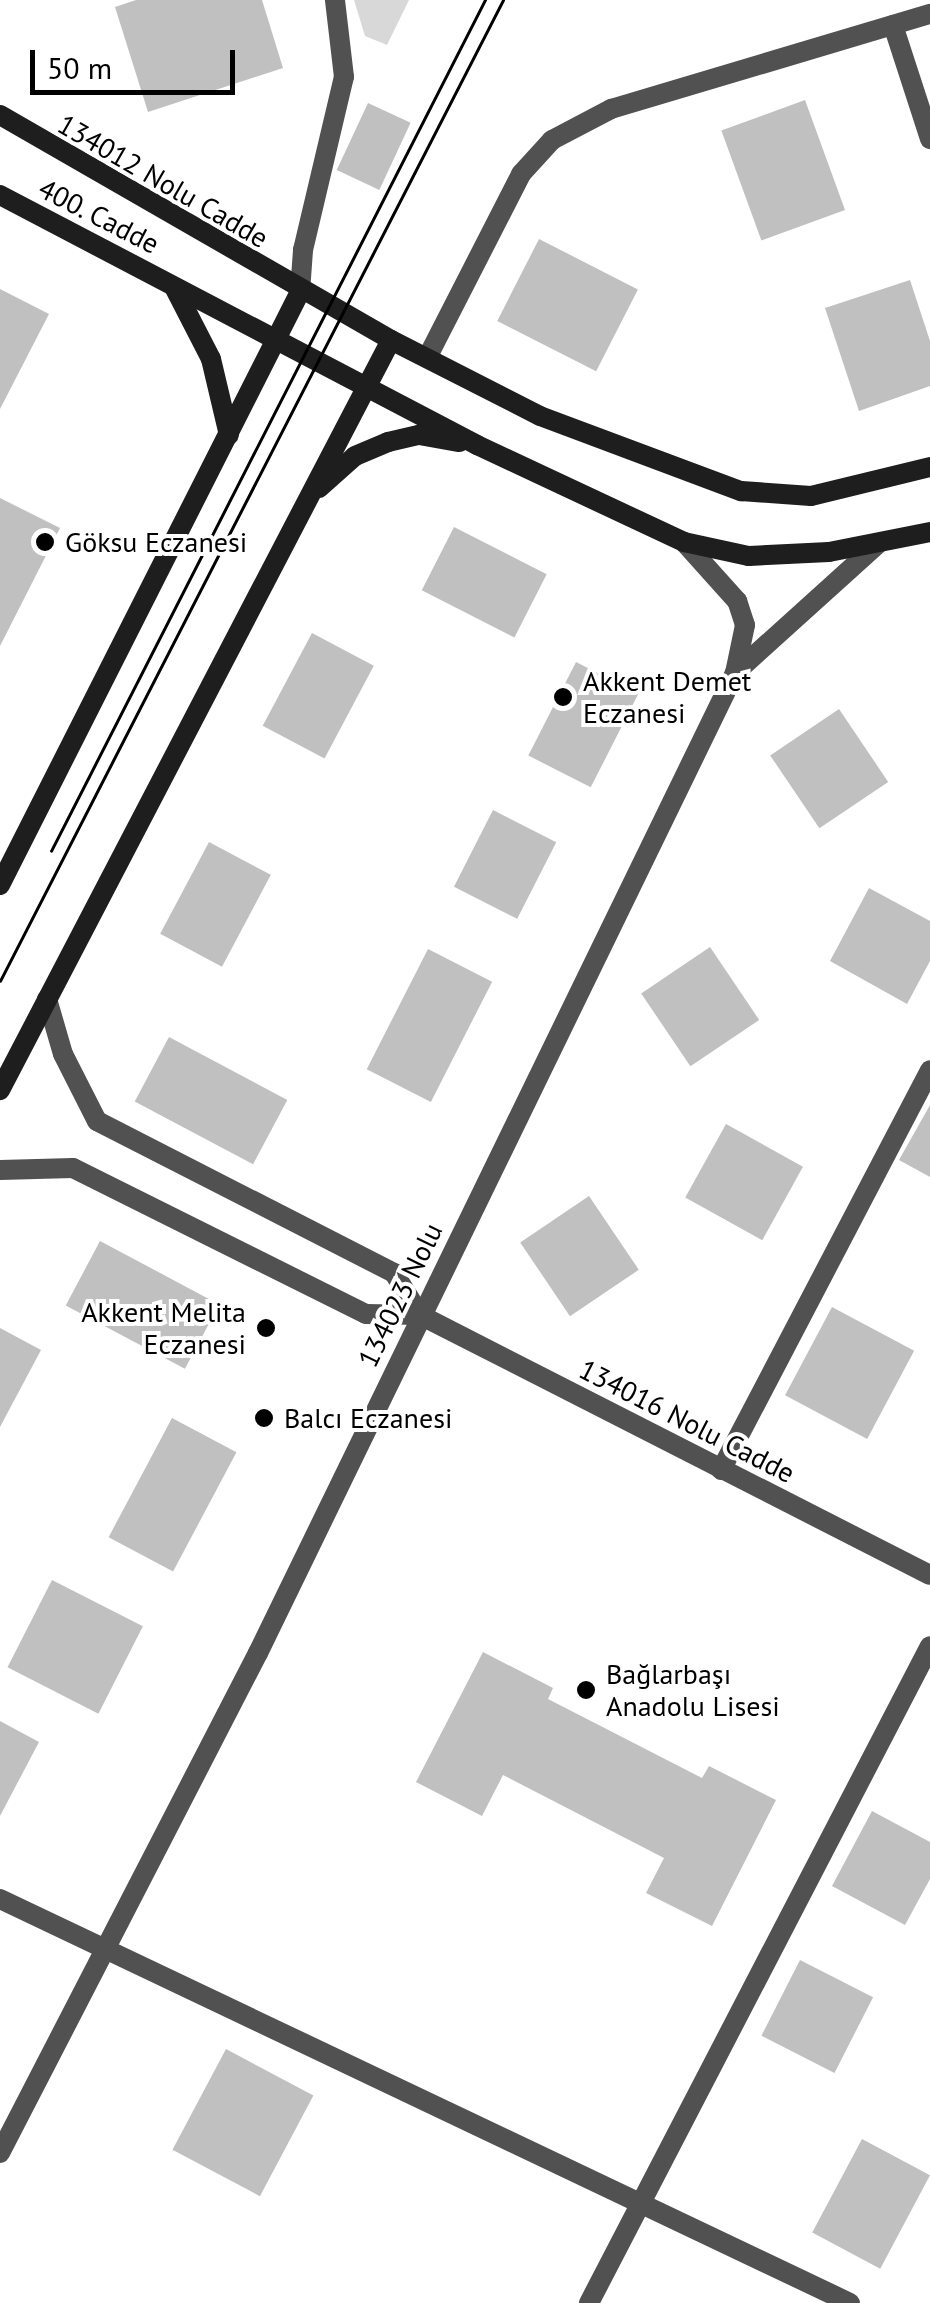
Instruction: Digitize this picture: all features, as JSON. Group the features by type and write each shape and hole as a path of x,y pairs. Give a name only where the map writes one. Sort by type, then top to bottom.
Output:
{"main road":[{"name":"134012 Nolu Cadde","path":"0,115 300,292 540,416 741,491 811,496 930,467"},
{"name":"400. Cadde","path":"0,195 478,445"},
{"path":"173,286 210,359 229,435"},
{"path":"0,884 300,292"},
{"path":"0,1090 391,340"},
{"path":"307,500 355,456 418,435 478,445 684,542 749,556 878,544 930,532"}],"street":[{"path":"300,292 302,250 344,77 335,0"},
{"path":"427,358 521,174 552,140 611,109 930,14"},
{"path":"893,25 930,139"},
{"path":"684,542 737,601 745,625 735,674"},
{"path":"735,674 878,544"},
{"name":"134023 Nolu","path":"0,2153 420,1315 735,674"},
{"path":"48,999 63,1054 97,1121 394,1273 420,1315"},
{"path":"721,1470 930,1070"},
{"path":"0,1170 73,1168 366,1314 420,1315"},
{"name":"134016 Nolu Cadde","path":"420,1315 930,1576"},
{"path":"589,2303 930,1646"},
{"path":"0,1898 850,2303"}],"shaded area":[{"path":"354,0 409,0 387,45 365,36"}],"building":[{"path":"136,0 262,0 283,68 148,112 115,7"},
{"path":"805,100 845,210 761,240 721,130"},
{"path":"368,103 411,123 379,190 337,170"},
{"path":"539,239 638,289 596,371 497,321"},
{"path":"910,280 930,341 930,386 859,411 825,308"},
{"path":"0,289 49,314 0,409"},
{"path":"0,498 60,528 0,646"},
{"path":"454,527 547,574 514,637 422,590"},
{"path":"312,633 374,666 325,759 263,726"},
{"path":"576,662 638,694 591,787 528,756"},
{"path":"839,709 888,782 819,828 770,755"},
{"path":"493,810 556,842 517,919 454,887"},
{"path":"209,842 271,875 222,967 160,934"},
{"path":"869,888 930,921 930,961 907,1004 830,961"},
{"path":"710,947 759,1020 690,1066 641,993"},
{"path":"428,949 492,982 431,1102 367,1069"},
{"path":"169,1037 287,1100 253,1164 135,1101"},
{"path":"930,1105 930,1177 899,1160"},
{"path":"726,1124 803,1167 762,1240 685,1197"},
{"path":"589,1196 639,1270 570,1316 520,1242"},
{"path":"100,1241 219,1304 185,1369 66,1305"},
{"path":"832,1307 914,1351 867,1439 785,1395"},
{"path":"0,1328 41,1350 0,1427"},
{"path":"172,1418 236,1452 173,1571 109,1537"},
{"path":"52,1580 143,1626 98,1714 8,1667"},
{"path":"483,1652 553,1688 548,1699 702,1778 709,1766 776,1800 712,1926 646,1893 664,1858 503,1775 482,1816 416,1782"},
{"path":"0,1721 39,1742 0,1816"},
{"path":"872,1811 930,1842 930,1879 905,1925 832,1886"},
{"path":"800,1960 873,1997 834,2073 761,2036"},
{"path":"226,2049 313,2095 260,2196 172,2150"},
{"path":"862,2139 930,2175 880,2269 812,2233"}],"tram line":[{"path":"51,851 485,0"},
{"path":"0,981 503,0"}],"place":[{"name":"Göksu Eczanesi","path":"45,542"},
{"name":"Akkent Demet Eczanesi","path":"563,697"},
{"name":"Akkent Melita Eczanesi","path":"266,1328"},
{"name":"Balcı Eczanesi","path":"264,1418"},
{"name":"Bağlarbaşı Anadolu Lisesi","path":"586,1690"}]}
